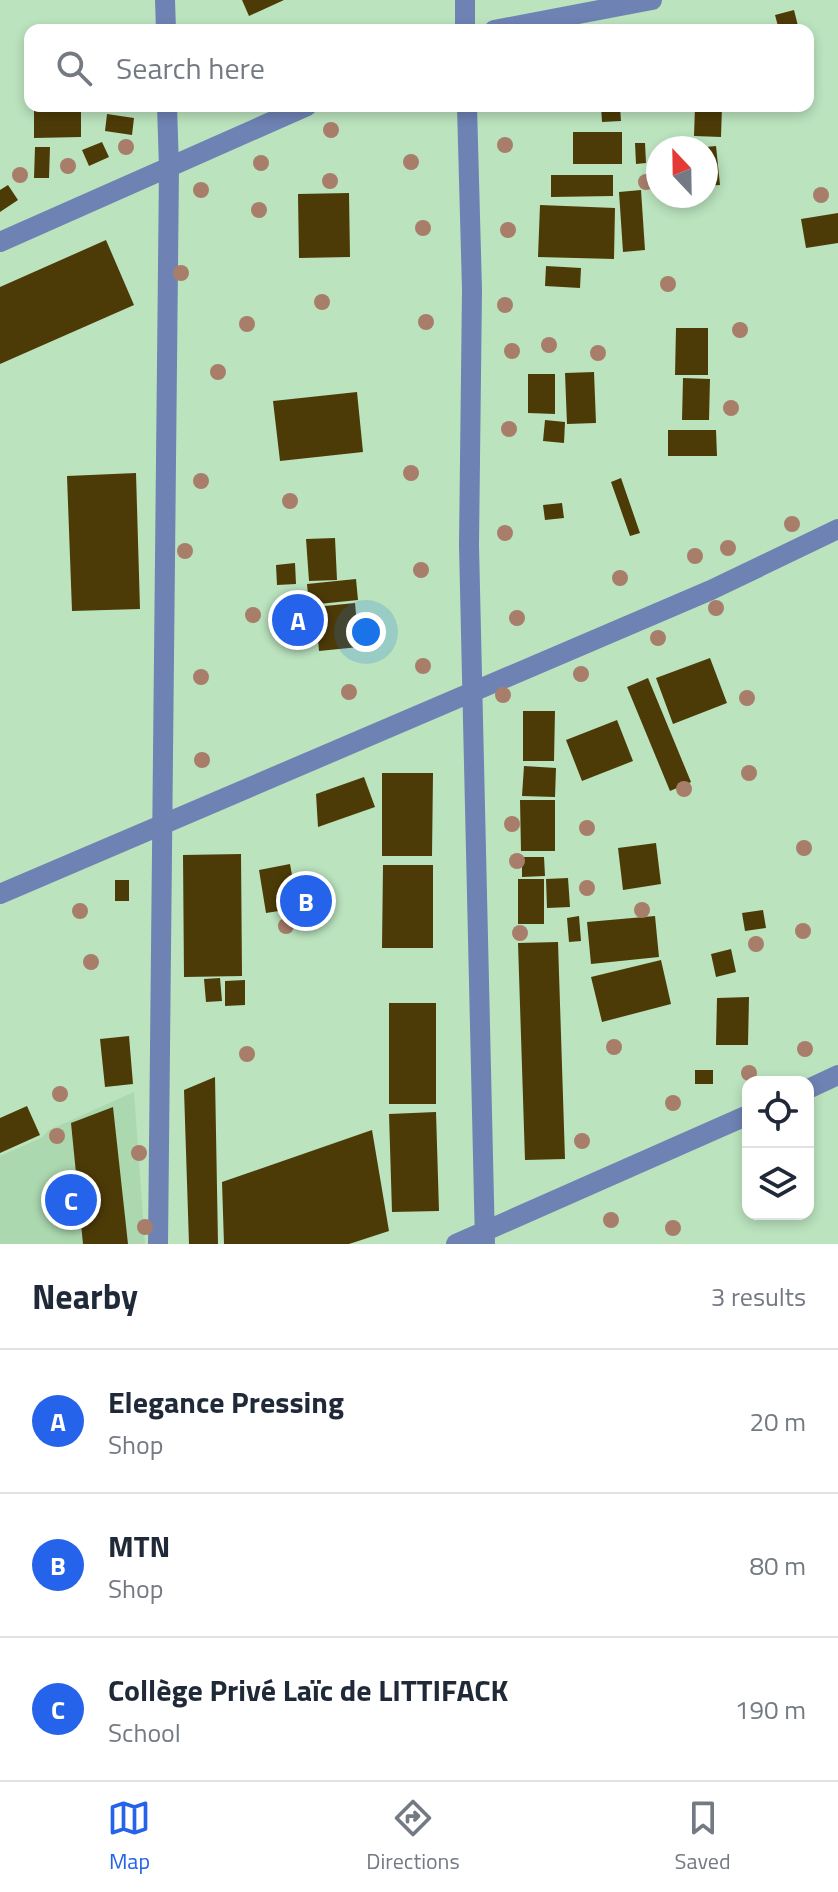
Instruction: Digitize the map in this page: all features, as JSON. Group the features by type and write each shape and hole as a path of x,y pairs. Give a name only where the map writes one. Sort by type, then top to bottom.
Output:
{"street":[{"path":"165,0 166,24"},
{"path":"465,0 465,24"},
{"path":"526,24 652,0"},
{"path":"158,1244 167,112"},
{"path":"0,242 294,112"},
{"path":"467,112 472,290 469,545 485,1238"},
{"path":"0,894 711,590 838,529"},
{"path":"814,1086 838,1075"},
{"path":"456,1244 485,1238 742,1118"}],"shaded area":[{"path":"134,1092 145,1244 0,1244 0,1156"}],"building":[{"path":"242,0 284,0 249,16"},
{"path":"794,10 798,24 777,24 775,15"},
{"path":"34,112 81,112 81,137 34,138"},
{"path":"601,112 620,112 621,121 602,122"},
{"path":"695,112 722,112 721,137 694,136"},
{"path":"107,114 134,118 132,135 105,131"},
{"path":"573,132 622,132 622,164 573,164"},
{"path":"102,142 109,157 89,166 82,150"},
{"path":"635,143 645,143 646,163 636,164"},
{"path":"35,147 50,147 49,178 34,178"},
{"path":"551,175 613,175 613,196 551,197"},
{"path":"8,185 18,200 0,212 0,190"},
{"path":"641,190 645,250 623,252 619,192"},
{"path":"349,193 350,257 299,258 298,194"},
{"path":"540,205 615,208 614,259 538,257"},
{"path":"838,213 838,243 806,248 801,219"},
{"path":"106,240 134,305 0,364 0,287"},
{"path":"546,266 581,268 580,288 545,286"},
{"path":"676,328 708,328 708,375 675,375"},
{"path":"594,372 596,423 567,424 565,373"},
{"path":"528,374 555,374 555,414 528,413"},
{"path":"683,378 710,379 709,420 682,420"},
{"path":"357,392 363,452 280,461 273,401"},
{"path":"545,420 565,422 564,443 543,441"},
{"path":"668,430 716,430 717,456 668,456"},
{"path":"136,473 140,609 72,611 67,476"},
{"path":"621,478 640,533 630,536 611,482"},
{"path":"562,503 564,518 545,520 543,505"},
{"path":"335,538 337,580 309,581 306,539"},
{"path":"295,563 296,584 277,585 276,565"},
{"path":"356,579 358,600 309,605 307,584"},
{"path":"355,603 359,647 319,651 315,607"},
{"path":"299,621 301,636 282,638 281,623"},
{"path":"710,658 727,703 673,724 656,678"},
{"path":"648,678 691,782 670,791 627,687"},
{"path":"523,711 555,711 554,761 523,761"},
{"path":"617,720 633,761 582,781 566,740"},
{"path":"524,766 556,768 555,797 522,796"},
{"path":"382,773 433,773 432,856 382,856"},
{"path":"364,777 375,807 318,827 316,794"},
{"path":"520,800 555,800 555,851 521,851"},
{"path":"656,843 661,884 623,890 618,848"},
{"path":"241,854 242,976 184,977 183,855"},
{"path":"522,857 544,857 545,876 522,877"},
{"path":"290,864 298,908 266,913 259,870"},
{"path":"383,865 433,865 433,948 382,948"},
{"path":"568,878 570,907 547,908 546,879"},
{"path":"518,879 544,879 544,924 518,924"},
{"path":"115,880 129,880 129,901 115,901"},
{"path":"763,910 766,928 745,931 742,913"},
{"path":"579,916 581,941 569,942 567,918"},
{"path":"655,916 659,957 591,964 587,922"},
{"path":"558,942 565,1159 525,1160 518,943"},
{"path":"731,949 736,972 716,977 711,954"},
{"path":"661,960 671,1004 602,1022 591,977"},
{"path":"220,978 222,1001 206,1002 204,979"},
{"path":"245,980 245,1005 225,1006 225,981"},
{"path":"749,997 748,1045 716,1045 717,998"},
{"path":"389,1003 436,1003 436,1104 389,1104"},
{"path":"129,1036 133,1084 105,1087 100,1039"},
{"path":"695,1070 713,1070 713,1084 695,1084"},
{"path":"215,1077 218,1244 189,1244 184,1090"},
{"path":"27,1106 40,1135 0,1153 0,1118"},
{"path":"113,1107 128,1244 83,1244 71,1123"},
{"path":"436,1112 439,1211 392,1212 389,1114"},
{"path":"372,1130 389,1231 349,1244 224,1244 222,1182"}],"place":[{"name":"Elegance Pressing","path":"298,620"},
{"name":"MTN","path":"306,901"},
{"name":"Collège Privé Laïc de LITTIFACK","path":"71,1200"}]}
